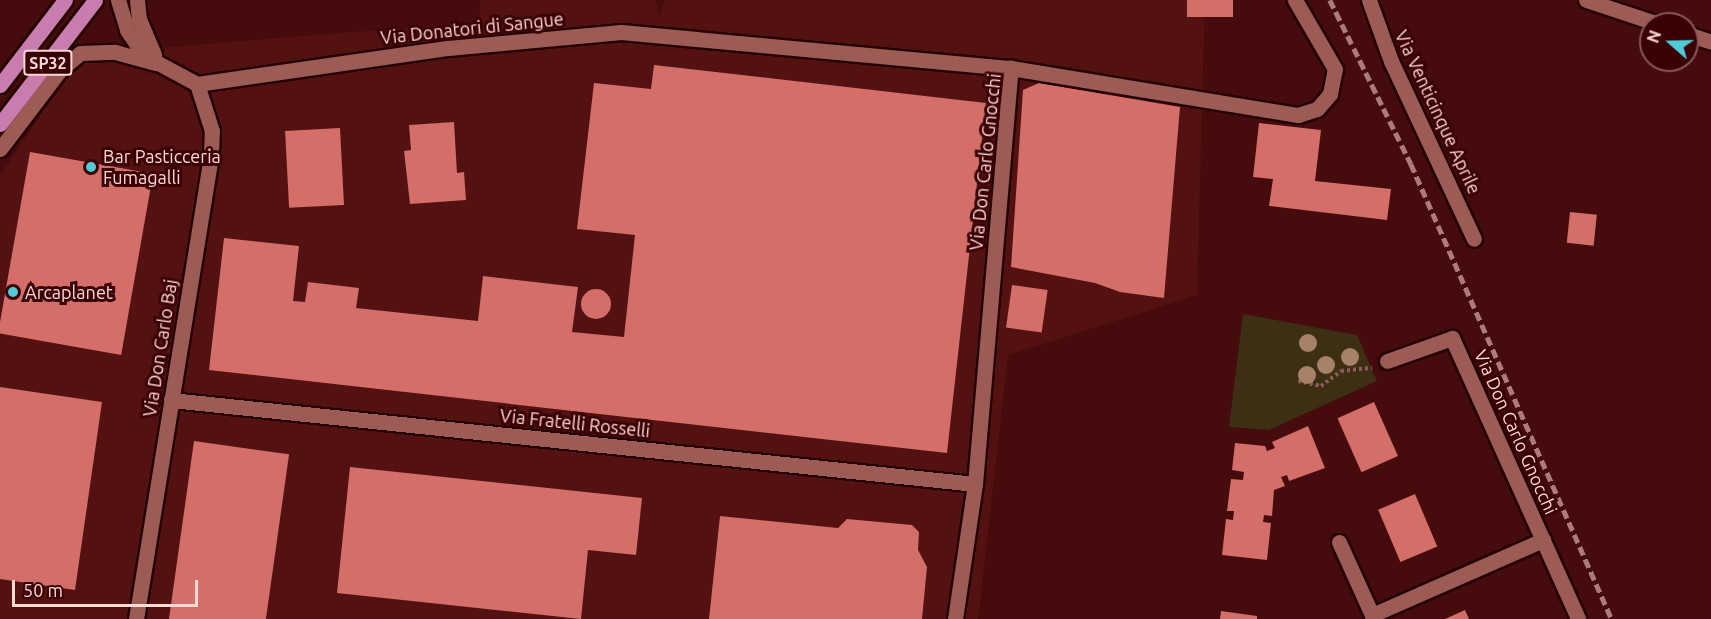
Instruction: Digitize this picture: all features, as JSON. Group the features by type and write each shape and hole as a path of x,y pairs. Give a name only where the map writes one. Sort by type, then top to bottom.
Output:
{"main road":[{"name":"SP32","path":"0,85 65,0"},
{"name":"SP32","path":"0,124 95,0"}],"street":[{"path":"118,0 128,30 137,45 158,63 196,84"},
{"path":"137,0 145,39 158,63"},
{"name":"Via Don Carlo Gnocchi","path":"955,619 975,484 1011,68 1298,115 1317,109 1330,94 1335,69 1295,0"},
{"name":"Via Venticinque Aprile","path":"1369,0 1391,61 1474,239"},
{"path":"1586,0 1639,18"},
{"name":"Via Donatori di Sangue","path":"196,84 448,48 621,32 1011,68"},
{"path":"0,149 60,70 80,53 115,52 158,63"},
{"name":"Via Don Carlo Baj","path":"136,619 211,155 212,131 196,84"},
{"name":"Via Don Carlo Gnocchi","path":"1387,361 1452,338 1578,619"},
{"name":"Via Fratelli Rosselli","path":"171,400 975,484"},
{"name":"Via Don Carlo Gnocchi","path":"1340,542 1372,615 1543,540"}],"path":[{"path":"1298,381 1321,386 1341,371 1363,372 1387,361"}],"shaded area":[{"path":"480,0 656,0 659,20 665,0 1205,0 1197,295 1008,355 978,619 0,619 0,176 81,54 479,22"},
{"path":"1243,314 1357,335 1377,381 1269,430 1229,427"}],"building":[{"path":"1187,0 1233,0 1233,17 1187,17"},
{"path":"654,65 986,103 947,453 209,370 224,238 299,246 293,301 305,302 308,282 359,288 356,308 478,321 483,276 578,287 572,332 624,337 635,235 577,229 594,83 651,89"},
{"path":"1039,83 1180,107 1164,298 1120,292 1095,283 1011,267 1023,90"},
{"path":"454,122 457,173 464,172 466,200 410,204 404,151 411,150 409,125"},
{"path":"1259,123 1321,130 1315,181 1391,189 1387,220 1269,206 1273,179 1253,177"},
{"path":"340,128 344,205 289,208 285,131"},
{"path":"30,152 153,174 121,355 0,334 0,322"},
{"path":"1570,212 1597,215 1594,246 1567,243"},
{"path":"1012,285 1048,290 1042,333 1006,328"},
{"path":"596,289 602,290 610,298 610,310 602,318 596,319 590,318 582,310 581,304 582,298 590,290"},
{"path":"0,387 102,402 75,590 0,579"},
{"path":"1374,402 1398,456 1361,472 1337,418"},
{"path":"1308,426 1325,468 1289,481 1287,475 1281,477 1285,486 1274,490 1272,516 1264,515 1263,522 1271,523 1267,560 1222,555 1226,519 1233,520 1234,511 1227,511 1231,479 1243,480 1244,472 1232,470 1235,443 1265,446 1267,451 1275,448 1272,442"},
{"path":"194,441 289,454 266,619 169,619"},
{"path":"350,467 642,498 636,555 588,550 581,619 337,593"},
{"path":"1415,494 1437,546 1400,562 1378,510"},
{"path":"720,516 838,528 847,519 912,525 919,532 918,550 927,567 922,619 709,619"},
{"path":"1465,610 1469,619 1445,619"},
{"path":"1221,611 1257,616 1257,619 1220,619"}],"railway":[{"path":"1330,0 1411,164 1612,619"}],"place":[{"name":"Bar Pasticceria Fumagalli","path":"91,167"},
{"name":"Arcaplanet","path":"13,292"}]}
